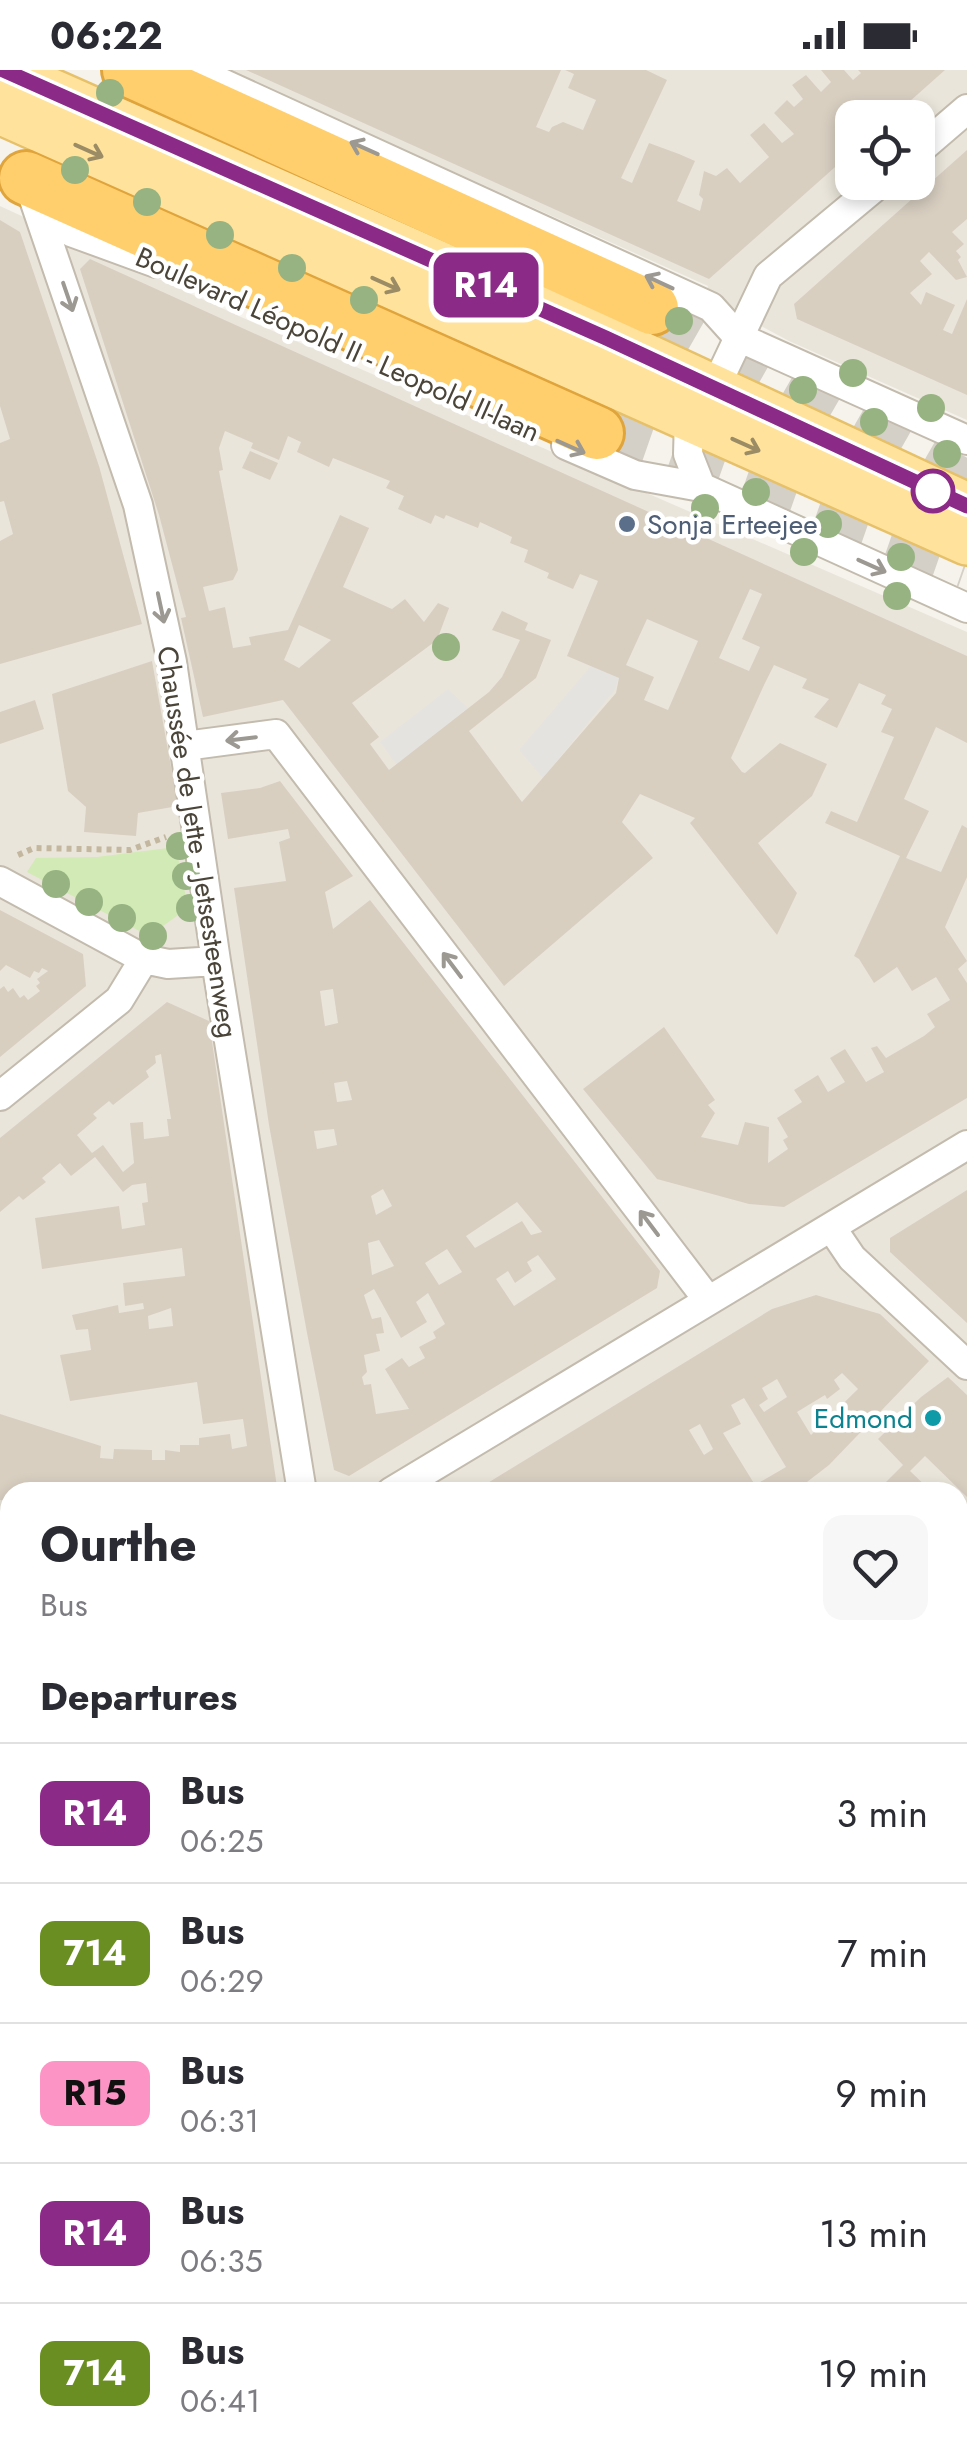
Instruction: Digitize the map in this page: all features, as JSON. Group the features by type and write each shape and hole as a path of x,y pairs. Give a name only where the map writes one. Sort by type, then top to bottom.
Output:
{"highway":[{"path":"130,70 652,308"},
{"path":"21,183 598,433"}],"main road":[{"path":"2,70 606,338 702,405 967,542"},
{"path":"0,111 702,405 967,506"}],"street":[{"path":"192,70 711,307 738,336 967,440"},
{"path":"935,136 967,109"},
{"name":"Boulevard Léopold II - Leopold II-laan","path":"21,183 71,232 133,253 635,476 701,486 967,608"},
{"name":"Chaussée de Jette - Jetsesteenweg","path":"21,183 138,505 172,662 300,1482"},
{"path":"701,486 688,454 702,405 768,276 859,200"},
{"path":"185,746 276,734 708,1300"},
{"path":"2,882 144,959 168,964 216,961"},
{"path":"0,1096 118,1000 144,959"},
{"path":"408,1482 967,1145"},
{"path":"831,1227 852,1258 967,1365"}],"path":[{"path":"2,882 19,853 34,848 130,850 196,826"}],"shaded area":[{"path":"227,70 967,70 967,420 789,341 705,296 708,286"},
{"path":"0,206 241,317 967,632 967,1482 0,1482"},
{"path":"591,666 619,678 614,691 543,778 519,750"},
{"path":"448,689 468,708 397,765 380,742"}],"green space":[{"path":"176,847 188,908 149,936 27,872 36,858 97,857"}],"building":[{"path":"246,70 561,70 536,127 549,132 563,122 583,130 596,100 568,88 574,74 565,70 646,70 667,80 621,178 632,183 649,143 679,154 695,161 677,201 700,211 704,171 716,176 727,168 740,183 769,157 750,135 764,123 782,143 794,134 774,113 787,100 794,107 803,99 792,85 806,75 821,92 831,82 821,70 844,70 853,80 861,73 858,70 945,70 911,100 835,100 835,167 709,279"},
{"path":"967,150 967,219 952,232 964,244 956,251 967,277 956,280 929,252 920,261 932,274 910,293 921,305 926,292 955,305 943,330 952,334 967,299 967,395 797,319 794,304 911,200 935,200 935,178"},
{"path":"0,220 20,232 99,466 142,624 0,664 0,541 13,534 4,501 0,502 0,443 10,439 0,406"},
{"path":"90,259 967,656 967,743 936,727 904,799 929,811 906,858 941,872 962,825 967,828 967,877 945,927 967,961 958,969 967,983 967,1098 784,1207 749,1204 657,1179 583,1089 664,1027 715,1100 708,1105 715,1113 701,1137 738,1145 745,1122 769,1127 768,1163 788,1149 783,1140 788,1137 777,1118 802,1102 794,1090 818,1075 828,1092 845,1082 830,1058 845,1049 866,1082 884,1072 871,1048 877,1046 886,1058 924,1036 935,1027 927,1014 950,1000 936,977 912,991 897,967 874,983 854,956 900,856 825,823 831,811 857,822 894,737 881,732 892,709 881,704 886,695 859,683 837,728 814,717 829,699 802,688 807,679 774,665 764,685 731,758 742,772 780,743 827,764 812,796 758,843 797,893 777,935 690,823 695,818 640,794 622,822 653,858 504,986 283,700 203,717 181,618 186,617 159,515 80,269","holes":["225,431 279,460 288,436 301,442 297,452 329,467 333,458 390,481 386,488 404,496 398,509 431,524 435,515 444,519 446,515 478,528 480,522 512,537 510,543 528,550 524,562 573,589 580,574 598,581 567,656 619,678 616,693 522,802 469,731 536,678 551,640 525,630 528,623 502,611 492,630 520,640 502,677 489,692 389,770 370,744 379,737 352,703 437,640 449,608 438,603 424,622 405,599 392,609 343,587 369,528 340,515 288,630 249,637 251,645 233,648 225,607 209,611 203,587 233,580 238,570 219,471 223,470 219,448","750,589 762,594 742,639 760,647 749,671 719,658","647,619 698,641 668,710 644,700 654,677 626,665","299,625 331,640 299,668 284,660"]},
{"path":"250,451 278,463 270,480 242,468"},
{"path":"152,661 178,806 138,813 136,836 84,832 86,807 68,791 52,694"},
{"path":"35,700 44,729 0,744 0,712"},
{"path":"280,781 353,876 325,892 333,929 370,900 660,1271 657,1288 349,1476 334,1470 307,1333 269,1125 234,888 286,881 279,842 290,838 288,829 228,839 221,793","holes":["333,989 338,1023 325,1026 320,991","347,1081 352,1100 337,1102 334,1083","334,1129 337,1145 317,1149 314,1131","383,1189 392,1206 376,1215 371,1196","517,1202 542,1232 531,1235 522,1221 475,1248 466,1236","379,1240 394,1266 372,1275 368,1243","447,1249 462,1272 439,1285 425,1263","538,1255 556,1279 514,1306 496,1279 508,1271 515,1283 532,1271 527,1262","374,1289 401,1338 427,1322 416,1302 428,1293 445,1324 433,1332 436,1338 419,1347 425,1358 409,1367 402,1358 385,1369 409,1409 376,1414 371,1384 364,1385 362,1377 367,1372 364,1355 380,1351 376,1334 384,1333 381,1317 372,1319 364,1295"]},
{"path":"0,910 83,954 86,986 0,1057 0,989 4,986 8,992 13,988 20,998 24,995 28,1000 40,991 37,979 48,971 34,971 30,978 6,965 0,971"},
{"path":"167,1002 209,1021 276,1482 0,1482 0,1414 101,1446 100,1458 113,1459 114,1449 152,1450 152,1460 165,1460 165,1450 180,1452 180,1445 199,1445 199,1438 230,1434 232,1449 247,1446 243,1419 203,1424 197,1382 70,1401 60,1355 91,1350 88,1329 76,1330 72,1315 118,1305 119,1313 144,1309 143,1303 125,1306 123,1283 185,1276 182,1248 42,1269 35,1218 119,1206 122,1229 145,1225 142,1203 148,1202 146,1183 132,1185 123,1192 95,1157 71,1176 60,1163 42,1178 46,1182 23,1200 19,1196 0,1212 0,1138","holes":["161,1054 171,1119 167,1119 169,1136 144,1139 143,1122 130,1123 134,1163 123,1172 103,1145 92,1153 77,1135 109,1101 113,1105 149,1077 146,1071 156,1063 155,1056","171,1308 173,1326 149,1329 148,1316"]},
{"path":"967,1190 967,1323 890,1252 890,1238"},
{"path":"816,1295 880,1314 929,1361 829,1465 807,1482 760,1482 786,1467 744,1398 731,1405 741,1424 723,1433 753,1482 489,1482 772,1309","holes":["842,1373 858,1389 811,1435 797,1412 840,1389 834,1380","777,1379 787,1397 764,1412 759,1405 768,1399 762,1388","700,1424 713,1449 704,1455 689,1430"]},
{"name":"Edmond","path":"948,1377 967,1395 967,1482 952,1482 925,1456 910,1471 922,1482 886,1482 903,1465 878,1439"}],"tunnel":[{"path":"652,308 966,487"},
{"path":"597,433 967,562"}],"bus line":[{"name":"R14","path":"3,70 606,338 967,506"}],"place":[{"name":"Sonja Erteejee","path":"627,524"},
{"name":"Edmond","path":"933,1418"}]}
